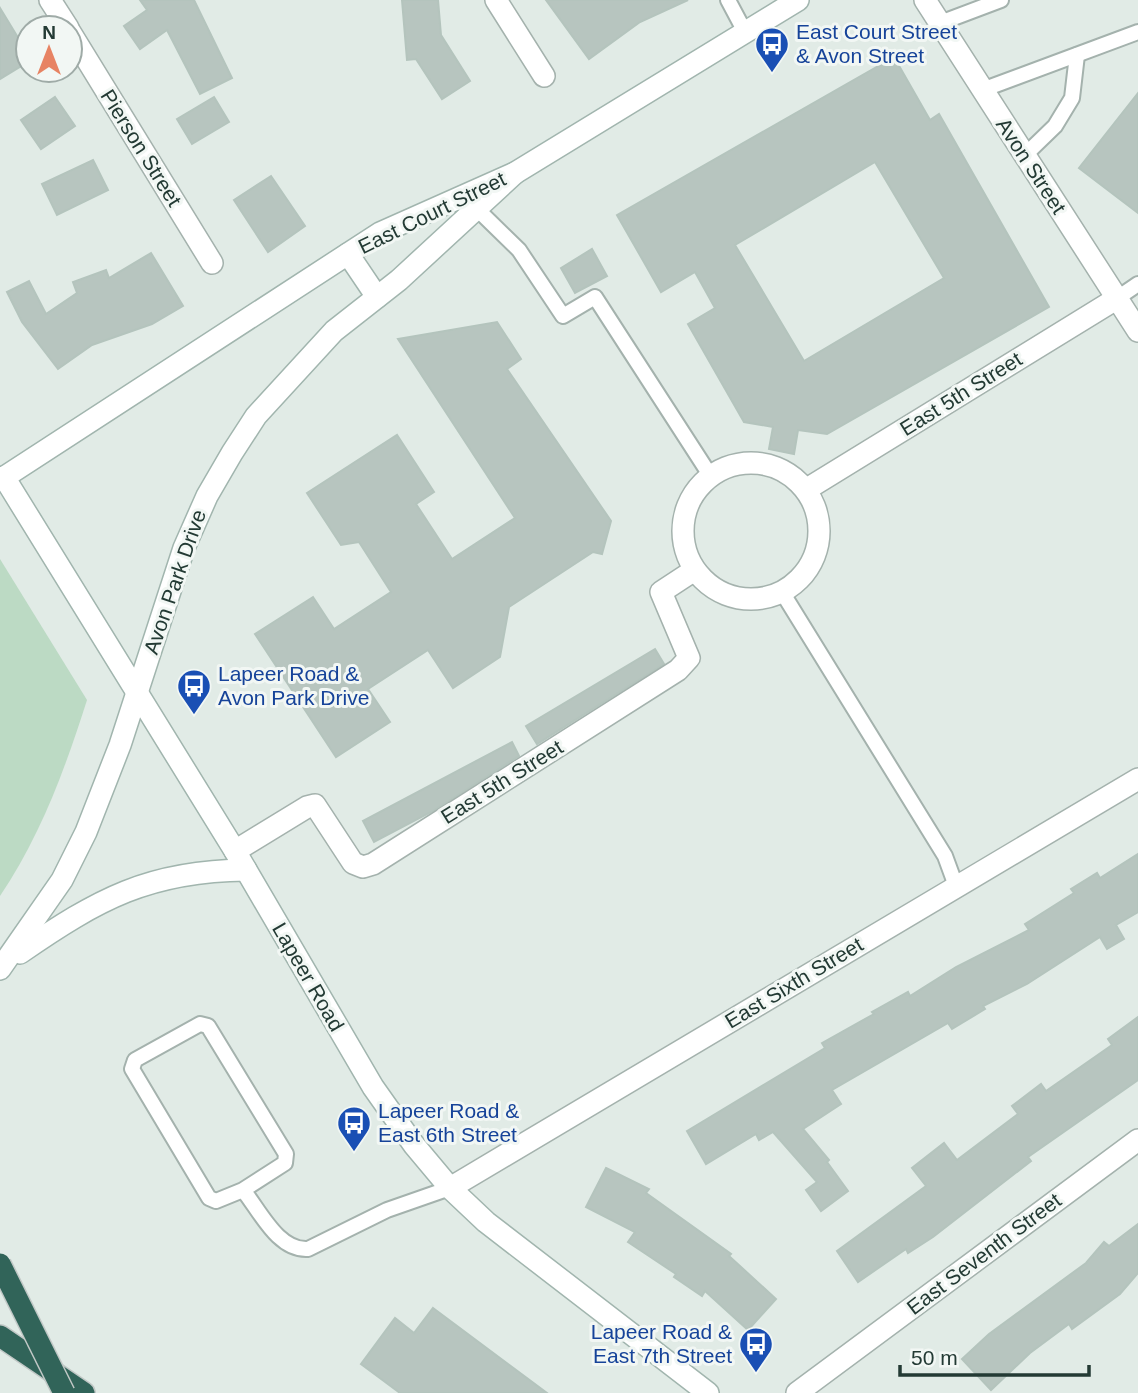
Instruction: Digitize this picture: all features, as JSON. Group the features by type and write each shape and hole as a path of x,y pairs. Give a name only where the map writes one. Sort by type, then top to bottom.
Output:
{"highway":[{"path":"0,1264 64,1393"},
{"path":"0,1336 84,1393"}],"street":[{"path":"496,0 544,76"},
{"name":"East Court Street","path":"2,478 380,233 514,173 798,0"},
{"name":"Avon Street","path":"925,0 1138,331"},
{"name":"Pierson Street","path":"84,54 212,263"},
{"name":"Avon Park Drive","path":"4,965 62,880 86,832 138,691 184,548 206,496 232,453 256,416 334,331 377,298 514,173"},
{"path":"348,254 377,298"},
{"name":"East 5th Street","path":"807,489 1116,299"},
{"path":"743,462 755,463 779,467 807,489 821,523 816,559 793,588 758,601 722,594 694,571 681,538 687,502 710,475 743,462"},
{"name":"Lapeer Road","path":"2,478 138,691 373,1087 450,1188 486,1222 708,1393"},
{"name":"East 5th Street","path":"235,851 307,807 316,805 353,863 363,867 373,864 678,670 689,658 661,592 694,571"},
{"name":"East Sixth Street","path":"450,1188 1138,779"},
{"path":"4,965 76,914 134,888 191,873 246,870"},
{"name":"East Seventh Street","path":"797,1393 1138,1140"}],"lane":[{"path":"728,0 746,32"},
{"path":"940,23 1001,0"},
{"path":"982,90 1138,32"},
{"path":"1024,156 1055,126 1072,98 1077,54"},
{"path":"477,208 519,250 562,316 595,298 710,475"},
{"path":"1116,299 1138,284"},
{"path":"782,592 944,856 956,886"},
{"path":"200,1024 208,1026 286,1154 285,1163 243,1190 215,1201 209,1198 132,1069 135,1060 200,1024"},
{"path":"243,1190 285,1244 308,1249 387,1210 450,1188"}],"green space":[{"path":"0,559 87,700 51,801 28,849 0,896"}],"building":[{"path":"140,0 194,0 232,78 200,94 167,30 140,49 124,26 147,10"},
{"path":"402,0 438,0 441,35 470,81 442,99 416,59 407,60"},
{"path":"546,0 688,0 640,22 589,59"},
{"path":"0,8 14,31 14,70 0,79"},
{"path":"894,57 930,120 939,114 1049,307 827,434 798,430 794,454 769,449 773,427 744,422 688,324 715,308 695,272 661,292 617,215","holes":["875,162 944,278 804,361 735,245"]},
{"path":"1138,93 1138,213 1079,168"},
{"path":"55,97 75,126 41,149 21,120"},
{"path":"214,97 229,122 192,144 177,119"},
{"path":"93,160 108,190 57,215 42,184"},
{"path":"271,176 305,226 268,252 234,200"},
{"path":"592,249 607,276 575,293 561,268"},
{"path":"151,253 183,306 152,324 92,345 58,369 22,322 7,292 29,281 46,314 77,293 73,282 106,270 109,278"},
{"path":"497,322 521,359 507,369 611,521 602,554 593,552 509,607 500,657 453,688 428,650 368,689 390,722 336,757 255,634 313,597 334,629 391,592 359,542 341,545 307,493 397,435 434,492 416,504 452,559 515,518 398,339"},
{"path":"655,649 664,664 537,744 526,726"},
{"path":"512,742 519,756 433,811 374,842 363,821"},
{"path":"1138,854 1138,912 1116,925 1124,939 1107,949 1100,937 1027,984 983,1006 985,1009 952,1029 948,1023 832,1090 841,1104 803,1129 829,1160 827,1162 848,1191 821,1211 806,1190 817,1182 773,1132 759,1140 756,1134 706,1164 687,1131 825,1048 822,1043 874,1014 872,1012 908,992 910,996 956,967 1029,930 1025,924 1074,893 1071,889 1097,873 1100,878"},
{"path":"1138,1017 1138,1080 1028,1157 1031,1161 933,1237 908,1253 906,1249 858,1282 837,1251 926,1186 912,1168 944,1143 957,1160 1018,1114 1012,1106 1041,1084 1046,1091 1112,1045 1108,1039"},
{"path":"606,1168 649,1189 646,1193 731,1254 729,1256 776,1299 748,1330 705,1291 702,1296 674,1277 676,1274 628,1242 635,1232 586,1207"},
{"path":"1138,1224 1138,1273 1120,1294 1072,1329 1069,1324 1030,1353 991,1390 962,1359 989,1334 1086,1263 1104,1242 1109,1246"},
{"path":"433,1308 547,1393 400,1393 361,1364 395,1318 414,1333"}],"place":[{"name":"East Court Street & Avon Street","path":"772,74"},
{"name":"Lapeer Road & Avon Park Drive","path":"194,716"},
{"name":"Lapeer Road & East 6th Street","path":"354,1153"},
{"name":"Lapeer Road & East 7th Street","path":"756,1374"}]}
